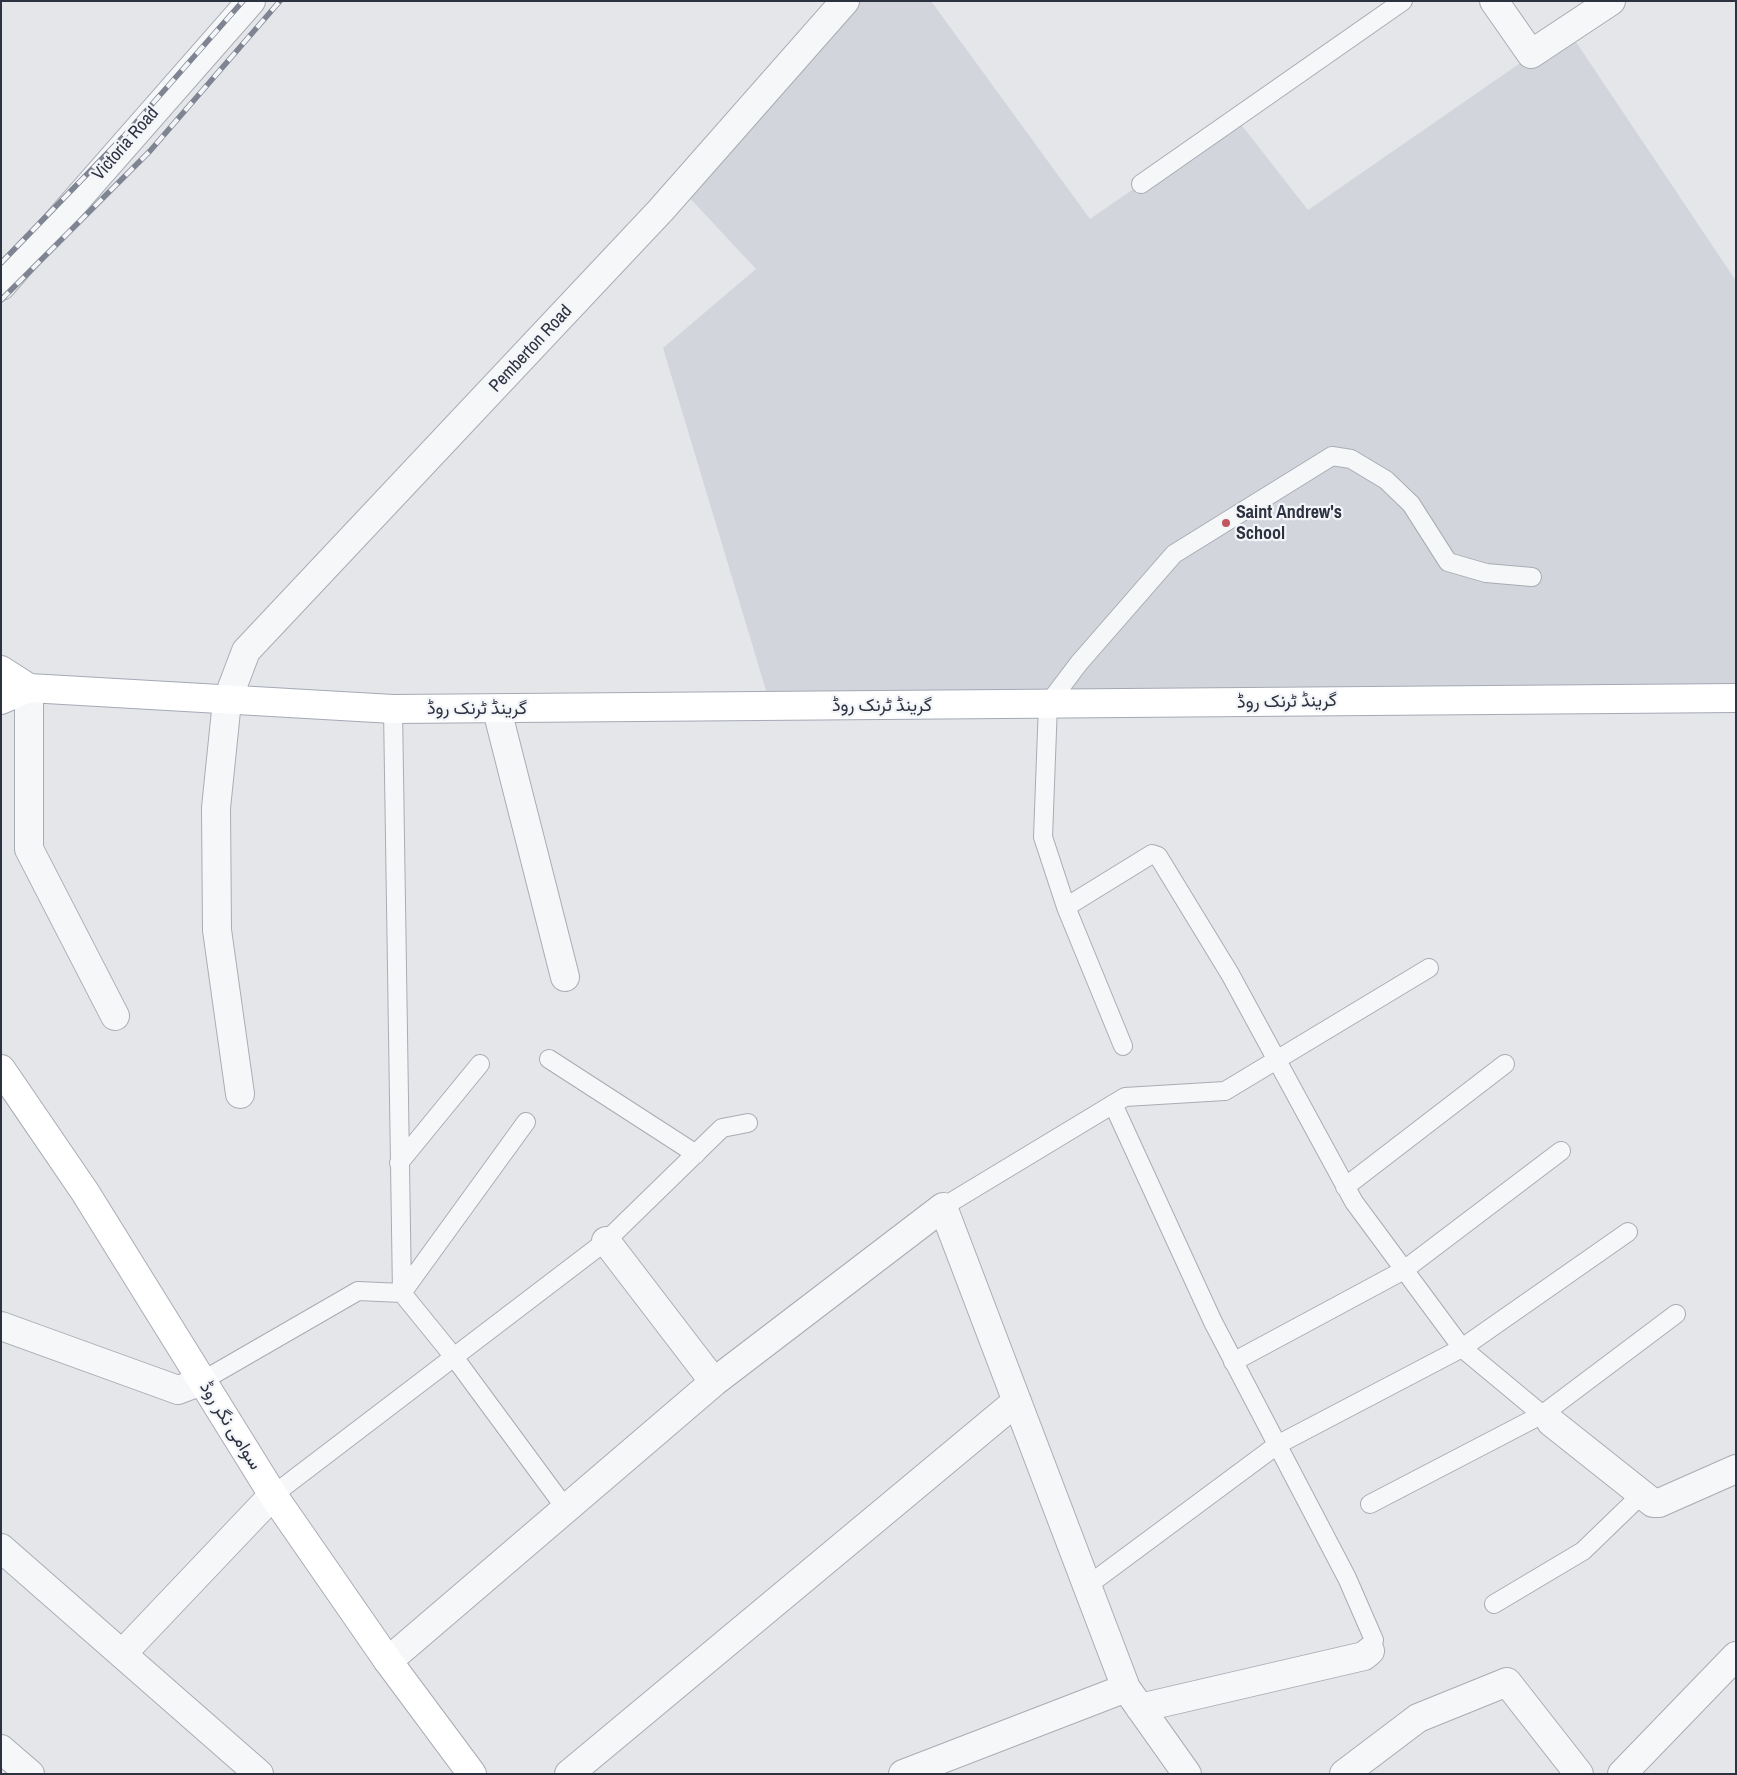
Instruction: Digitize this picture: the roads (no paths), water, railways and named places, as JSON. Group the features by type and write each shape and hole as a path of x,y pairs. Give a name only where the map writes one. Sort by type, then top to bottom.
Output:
{"main road":[{"path":"1,670 29,688"},
{"name":"گرینڈ ٹرنک روڈ","path":"1,700 29,688 106,691 227,701 393,710 1736,698"},
{"name":"سوامی نگر روڈ","path":"1,1069 85,1192 273,1495 388,1661 472,1774"}],"street":[{"name":"Victoria Road","path":"1,286 251,1"},
{"name":"Pemberton Road","path":"240,1094 217,930 216,808 227,701 246,651 661,210 845,1"},
{"path":"1494,1 1532,54 1611,1"},
{"path":"29,688 29,849 115,1016"},
{"path":"497,710 565,977"},
{"path":"388,1661 714,1382 943,1207 1087,1586 1133,1698 1187,1774"},
{"path":"606,1241 714,1382"},
{"path":"1,1326 178,1390 202,1381"},
{"path":"569,1774 1017,1401"},
{"path":"1547,1418 1653,1503 1659,1503 1736,1469"},
{"path":"122,1654 273,1495"},
{"path":"1,1548 259,1774"},
{"path":"903,1774 1133,1698 1364,1656 1370,1651"},
{"path":"1622,1774 1736,1656"},
{"path":"1344,1774 1418,1718 1507,1682 1579,1774"},
{"path":"1,1749 25,1772"}],"lane":[{"path":"1141,184 1403,1"},
{"path":"1123,1046 1066,907 1043,837 1048,704 1079,663 1174,554 1332,456 1351,459 1386,480 1411,504 1448,562 1486,572 1532,577"},
{"path":"393,710 402,1293 454,1357 566,1509"},
{"path":"1066,907 1152,854 1158,856 1230,974 1354,1202 1462,1348 1547,1418"},
{"path":"943,1207 1124,1097 1225,1091 1429,968"},
{"path":"548,1059 696,1154"},
{"path":"399,1163 480,1064"},
{"path":"1345,1187 1505,1064"},
{"path":"1113,1104 1213,1322 1347,1578 1374,1640 1370,1651"},
{"path":"402,1293 526,1122"},
{"path":"273,1495 606,1241 722,1128 748,1123"},
{"path":"1234,1362 1404,1270 1561,1151"},
{"path":"1087,1586 1277,1445 1462,1348 1628,1232"},
{"path":"202,1381 358,1291 402,1293"},
{"path":"1370,1504 1547,1418 1676,1314"},
{"path":"1494,1604 1583,1551 1642,1494"}],"railway":[{"path":"1,263 124,136 243,1"},
{"path":"1,300 150,151 280,1"}],"place":[{"name":"Saint Andrew's School","path":"1226,523"}]}
